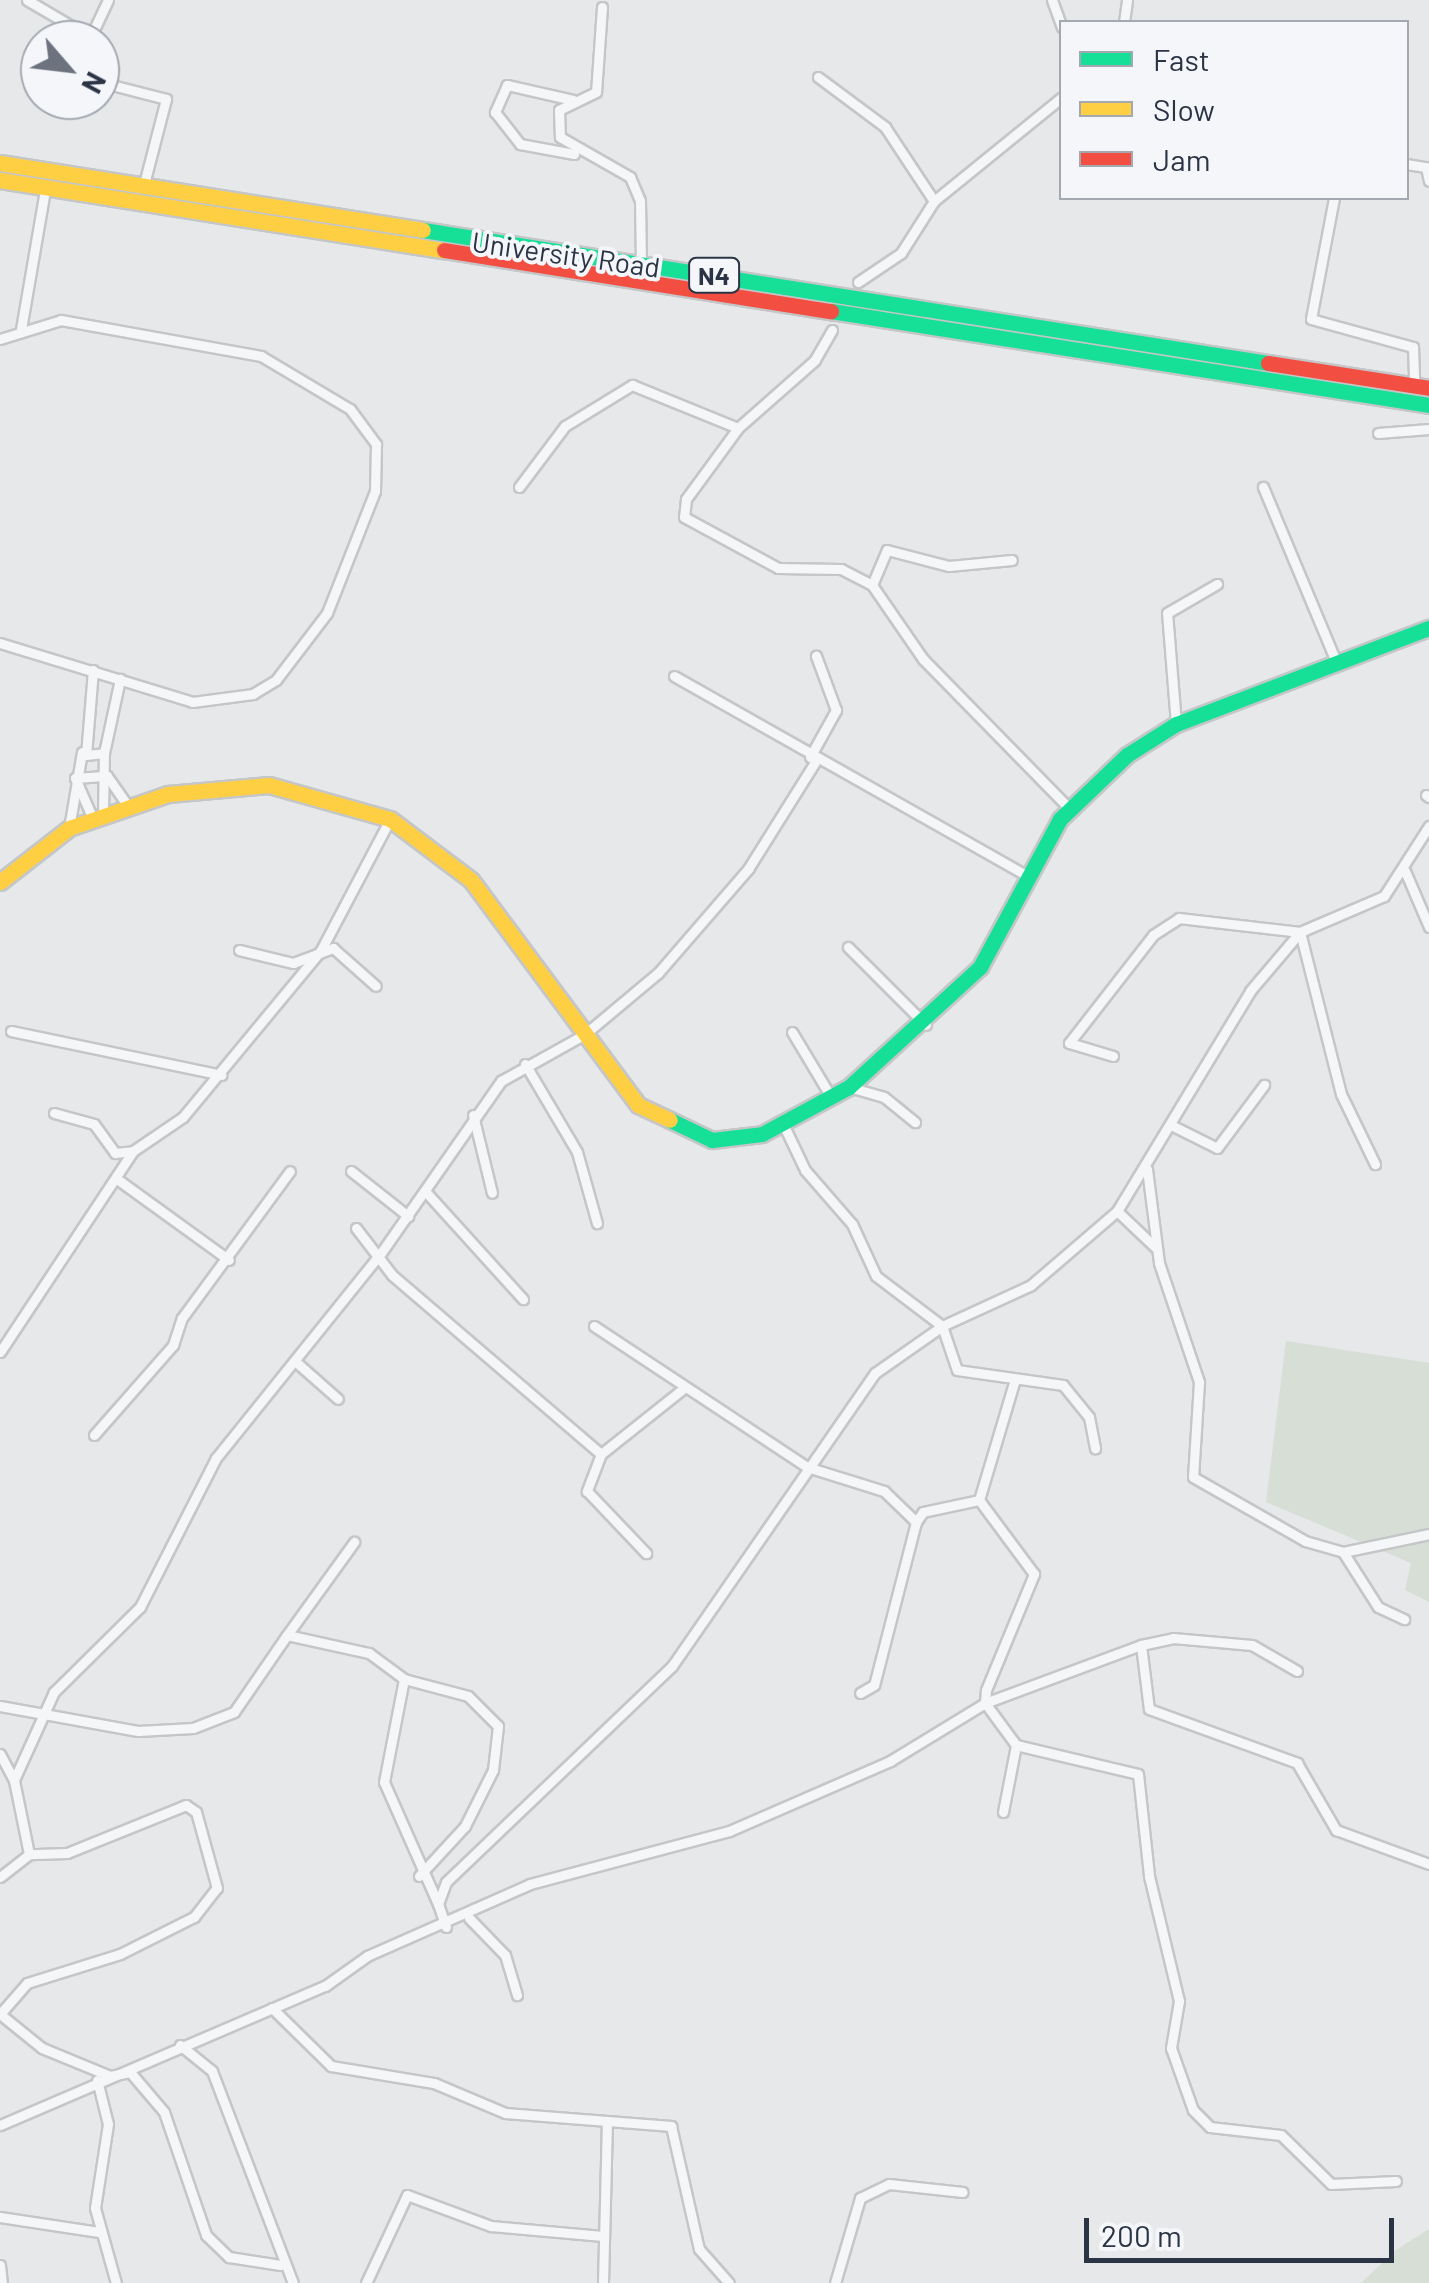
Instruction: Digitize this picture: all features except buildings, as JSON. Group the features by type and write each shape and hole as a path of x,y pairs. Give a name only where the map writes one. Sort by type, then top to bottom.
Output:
{"main road":[{"name":"University Road","path":"0,164 142,190 208,210 1429,405"},
{"name":"University Road","path":"0,180 45,190 641,268 1422,386"},
{"path":"0,882 68,828 128,806 269,785 390,818 470,880 638,1105 685,1134 712,1140 784,1128 849,1087 926,1025 980,966 1028,876 1070,809 1176,724 1335,659 1429,628"}],"street":[{"path":"27,0 59,20"},
{"path":"582,156 560,136 560,110 573,100 596,92 602,8"},
{"path":"818,77 885,127 934,201"},
{"path":"573,100 508,85 495,112 520,144 582,156 630,177 640,201 641,268"},
{"path":"120,87 166,99 142,190"},
{"path":"858,282 902,253 934,201 1059,99"},
{"path":"1409,164 1426,167 1429,181"},
{"path":"21,329 45,190"},
{"path":"1334,200 1311,318 1414,347 1422,386"},
{"path":"0,338 61,320 261,356 350,409 376,444 374,492 328,613 276,680 253,694 192,702 0,642"},
{"path":"832,330 815,360 738,428 686,499 684,517 778,568 841,569 872,585 923,659 1070,809"},
{"path":"519,486 576,416 632,385 738,428"},
{"path":"1378,433 1429,429"},
{"path":"1263,488 1335,659"},
{"path":"872,585 896,549 949,566 1012,560"},
{"path":"1176,724 1170,606 1217,584"},
{"path":"14,1780 64,1679 140,1607 216,1458 381,1253 473,1115 525,1064 585,1034 658,973 748,870 812,760 836,710 816,656"},
{"path":"68,828 94,670"},
{"path":"674,676 748,711 812,760 1028,876"},
{"path":"98,817 108,776 104,753 120,679"},
{"path":"82,752 104,753"},
{"path":"76,778 108,776"},
{"path":"108,776 128,806"},
{"path":"76,778 98,817"},
{"path":"0,1352 118,1180 133,1151 220,1076 322,950 390,818"},
{"path":"438,1904 464,1863 643,1700 875,1372 942,1326 1030,1285 1117,1212 1147,1168 1250,991 1300,932 1384,896 1429,826"},
{"path":"1404,869 1429,928"},
{"path":"1113,1056 1069,1042 1153,934 1179,918 1300,932"},
{"path":"1300,932 1341,1094 1375,1164"},
{"path":"848,947 926,1025"},
{"path":"239,950 293,963 322,950 344,953 376,986"},
{"path":"12,1031 220,1076"},
{"path":"792,1032 831,1098"},
{"path":"525,1064 577,1152 597,1223"},
{"path":"1171,1125 1218,1148 1264,1085"},
{"path":"849,1087 884,1097 915,1122"},
{"path":"54,1113 94,1124 116,1153 133,1151"},
{"path":"473,1115 492,1193"},
{"path":"784,1128 852,1224 876,1276 942,1326 957,1370 1072,1391 1095,1448"},
{"path":"1147,1168 1156,1248 1198,1382 1193,1477 1304,1541 1342,1552 1429,1534"},
{"path":"94,1436 173,1345 182,1318 229,1260 290,1171"},
{"path":"351,1171 408,1216"},
{"path":"118,1180 229,1260"},
{"path":"425,1192 523,1299"},
{"path":"1117,1212 1156,1248"},
{"path":"356,1228 381,1253 392,1276 602,1454"},
{"path":"594,1326 807,1467 884,1491 916,1522"},
{"path":"296,1361 338,1399"},
{"path":"980,1500 1015,1379"},
{"path":"646,1553 587,1491 602,1454 684,1388"},
{"path":"860,1693 874,1685 916,1522 923,1512 980,1500"},
{"path":"980,1500 1034,1574 984,1704"},
{"path":"0,1706 138,1731 193,1728 234,1712 354,1542"},
{"path":"1342,1552 1378,1607 1404,1619"},
{"path":"286,1635 369,1653 404,1679 468,1696 498,1726 492,1770 465,1826 419,1876"},
{"path":"0,1877 29,1854 67,1853 186,1805 196,1812 217,1888 194,1917 120,1954 27,1983 0,2014 42,2048 110,2076 272,2008 366,1956 469,1918 530,1884 776,1812 890,1761 984,1704 1141,1645 1173,1638 1252,1645 1297,1671"},
{"path":"1141,1645 1149,1709 1297,1763 1336,1830 1429,1864"},
{"path":"404,1679 384,1782 419,1876 438,1904 446,1927"},
{"path":"984,1704 1016,1745 1138,1774 1149,1876 1179,2000 1172,2048 1193,2110 1210,2127 1281,2135 1332,2184 1396,2181"},
{"path":"1004,1812 1016,1745"},
{"path":"0,1754 14,1780 29,1854"},
{"path":"469,1918 505,1955 517,1996"},
{"path":"272,2008 330,2066 434,2083 504,2113 675,2130 700,2249 729,2283"},
{"path":"180,2045 219,2086 280,2265 293,2283"},
{"path":"0,2125 97,2080 130,2072 164,2112 206,2235 229,2257 280,2265"},
{"path":"97,2080 108,2124 96,2186 99,2232 116,2283"},
{"path":"602,2283 607,2123"},
{"path":"835,2283 860,2198 889,2184 963,2192"},
{"path":"366,2283 407,2196 491,2226 603,2236"},
{"path":"0,2217 99,2232"},
{"path":"0,2265 2,2283"}],"shaded area":[{"path":"1286,1341 1429,1363 1429,1602 1405,1590 1411,1563 1266,1502"},
{"path":"1429,2229 1429,2283 1361,2283 1396,2250"}],"traffic: fast":[{"path":"423,230 1268,363"},
{"path":"831,311 1429,405"},
{"path":"670,1120 712,1140 762,1134 849,1087 980,967 1060,819 1127,755 1176,724 1429,628"}],"traffic: slow":[{"path":"0,163 423,230"},
{"path":"0,180 444,250"},
{"path":"0,882 69,828 168,794 269,785 390,819 471,880 638,1105 670,1120"}],"traffic: jam":[{"path":"444,250 831,311"},
{"path":"1268,363 1429,388"}]}
